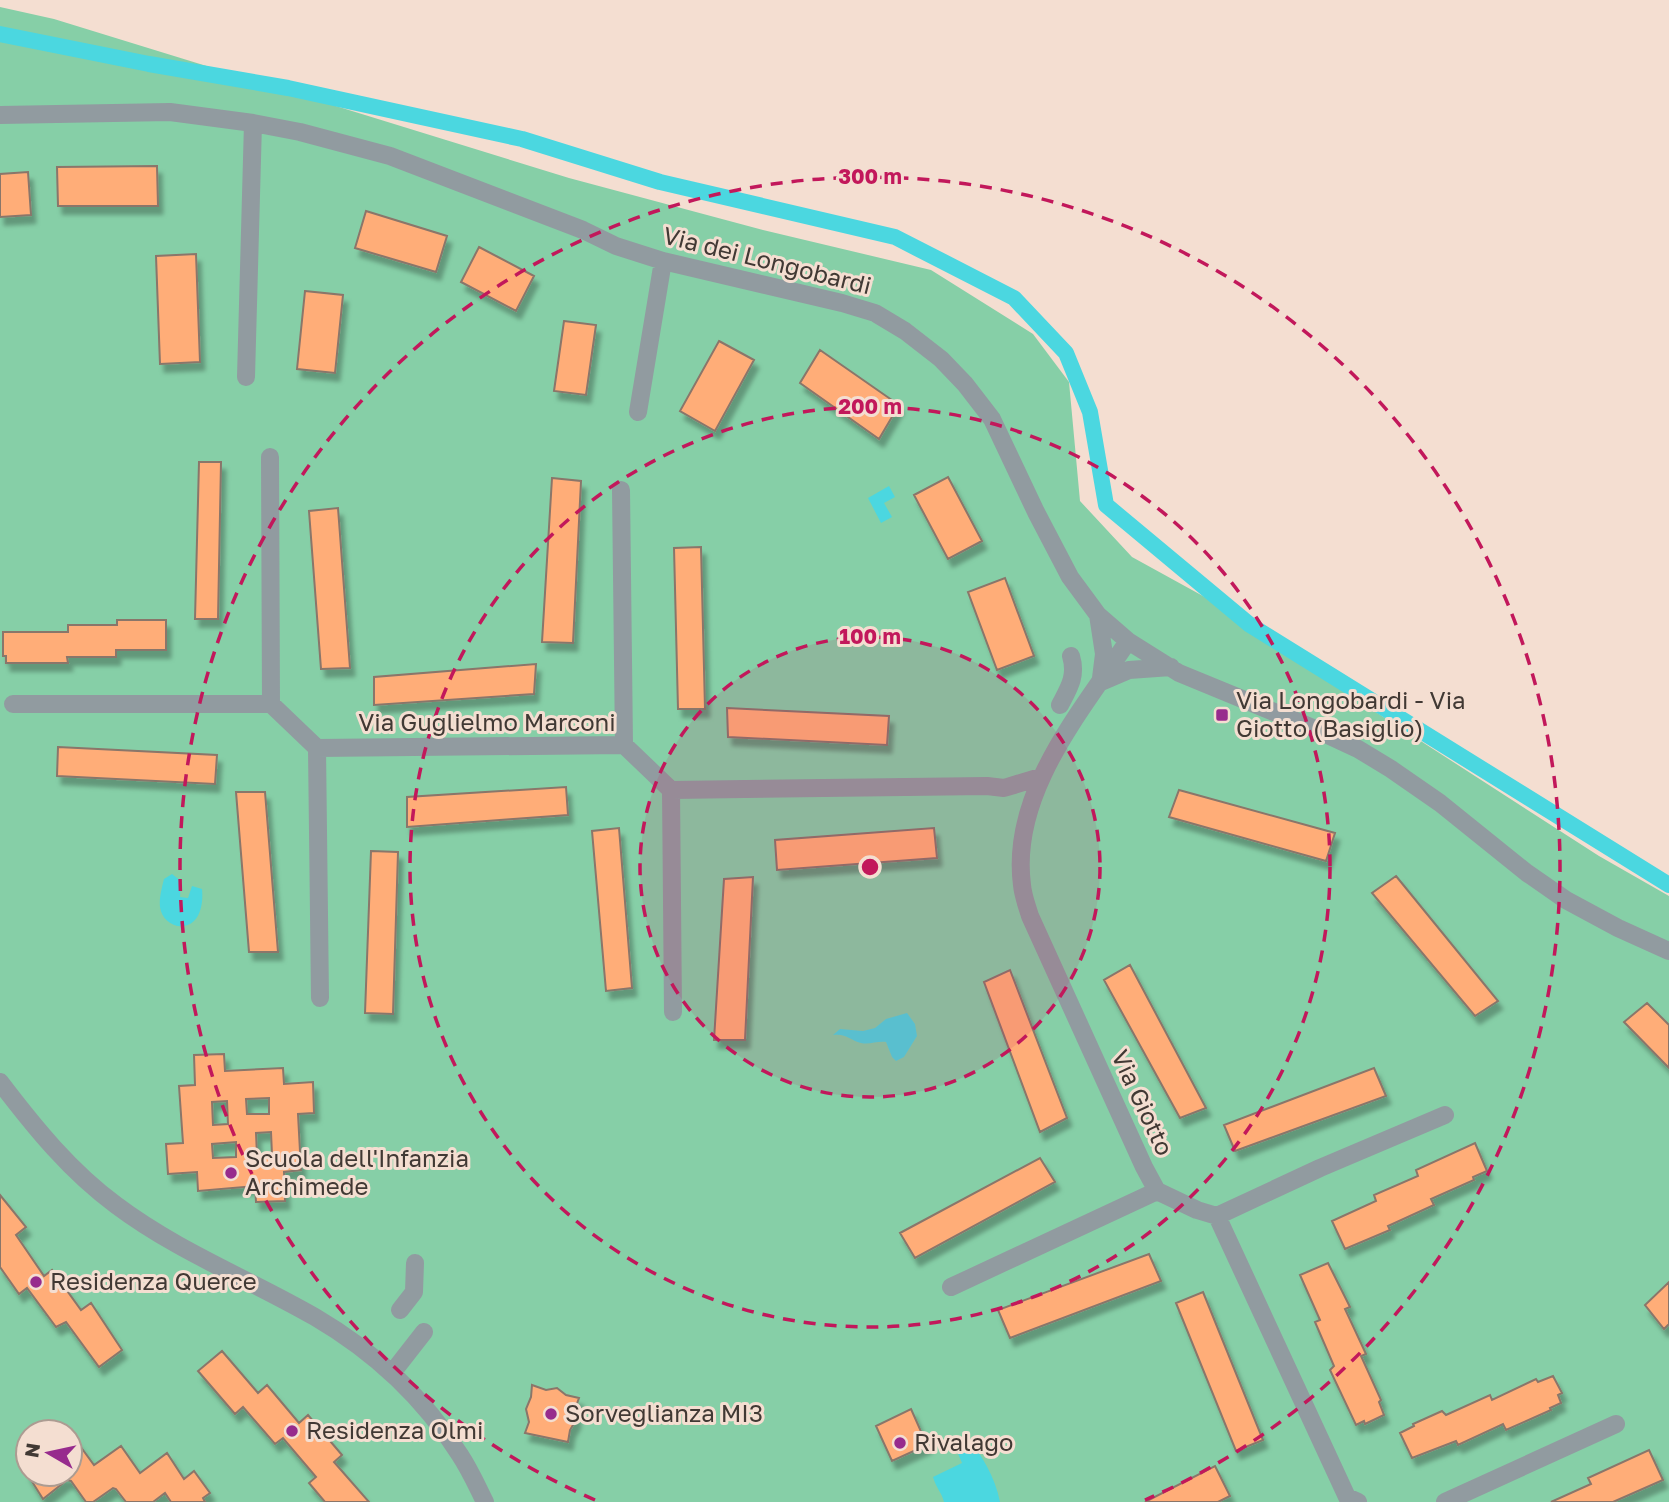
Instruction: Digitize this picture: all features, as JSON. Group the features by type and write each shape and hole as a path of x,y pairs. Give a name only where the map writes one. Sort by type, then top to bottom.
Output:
{"street":[{"name":"Via dei Longobardi","path":"0,115 170,112 253,123 390,156 570,225 616,246 663,261 875,313 905,331 941,359 965,384 992,419 1070,577 1098,615 1128,640 1171,667 1228,695 1313,728 1357,749 1440,803 1527,873 1566,900 1669,951"},
{"path":"246,377 253,123"},
{"path":"638,412 663,261"},
{"path":"270,457 271,704"},
{"path":"621,491 624,745"},
{"path":"1098,615 1104,654 1101,682"},
{"name":"Via Giotto","path":"1128,640 1076,717 1040,777 1027,822 1022,885 1030,916 1157,1191 1197,1210 1217,1216"},
{"path":"1060,705 1072,681 1074,666 1071,656"},
{"path":"1101,682 1116,673 1129,670 1171,667"},
{"path":"13,704 271,704 317,748 320,998"},
{"name":"Via Guglielmo Marconi","path":"317,748 624,745 671,790"},
{"path":"673,1012 671,790 987,786 1004,788 1040,777"},
{"path":"1004,788 1027,822"},
{"path":"0,1082 38,1132 77,1174 118,1207 190,1252 313,1316 367,1352 392,1373 424,1408 460,1455 485,1502"},
{"path":"1347,1500 1217,1216 1320,1168 1445,1115"},
{"path":"951,1287 1157,1191"},
{"path":"400,1310 414,1292 415,1263"},
{"path":"392,1373 424,1332"},
{"path":"1445,1502 1616,1424"}],"green space":[{"path":"0,7 54,19 569,178 763,230 931,270 1033,334 1069,382 1080,501 1132,557 1212,601 1292,658 1599,856 1669,896 1669,1502 0,1502"}],"water":[{"path":"889,486 895,497 884,503 892,517 881,523 868,498"},
{"path":"172,874 181,881 180,897 188,898 192,886 202,889 199,914 189,925 178,926 168,922 160,907 164,879"},
{"path":"907,1013 915,1024 917,1036 904,1057 896,1061 886,1042 864,1043 833,1035 840,1029 863,1031 875,1028 886,1019"},
{"path":"967,1435 991,1475 1000,1502 944,1502 933,1477 962,1463 953,1442"}],"building":[{"path":"157,166 158,206 58,206 57,167"},
{"path":"28,172 31,215 0,217 0,174"},
{"path":"366,211 447,236 436,272 355,248"},
{"path":"479,247 534,276 516,311 461,282"},
{"path":"196,254 200,362 160,364 156,256"},
{"path":"305,291 343,295 335,373 297,369"},
{"path":"564,321 596,325 586,395 554,391"},
{"path":"719,341 754,360 715,431 680,411"},
{"path":"820,350 899,405 879,439 800,383"},
{"path":"199,462 221,462 218,619 195,619"},
{"path":"948,477 982,541 948,559 914,495"},
{"path":"552,478 581,481 573,643 542,642"},
{"path":"338,508 350,668 321,669 309,511"},
{"path":"701,547 705,709 678,709 674,548"},
{"path":"1005,578 1034,656 997,670 968,592"},
{"path":"117,620 166,620 166,650 116,650 116,657 67,657 68,663 6,663 6,656 3,656 3,632 68,632 68,625 117,625"},
{"path":"536,664 534,694 374,705 374,677"},
{"path":"727,708 889,716 887,745 728,737"},
{"path":"58,747 217,755 215,784 57,776"},
{"path":"566,787 568,815 407,827 407,797"},
{"path":"1179,790 1335,833 1326,861 1169,817"},
{"path":"236,792 265,792 278,952 249,952"},
{"path":"619,828 632,988 606,991 592,831"},
{"path":"934,828 937,858 777,870 775,840"},
{"path":"371,851 398,852 393,1014 365,1013"},
{"path":"1396,876 1498,1001 1475,1016 1372,893"},
{"path":"753,877 745,1040 714,1040 724,879"},
{"path":"1130,965 1206,1108 1180,1118 1104,980"},
{"path":"1010,970 1067,1118 1040,1132 984,982"},
{"path":"1647,1003 1669,1025 1669,1068 1624,1022"},
{"path":"224,1054 225,1071 283,1068 284,1084 313,1082 314,1113 298,1114 301,1170 284,1172 285,1201 256,1202 255,1186 198,1191 197,1172 168,1174 166,1144 183,1143 179,1086 195,1085 194,1055","holes":["269,1098 269,1114 247,1114 246,1099","227,1101 228,1124 213,1125 212,1102","271,1132 272,1155 257,1155 256,1133","236,1142 236,1157 213,1158 212,1144"]},
{"path":"1374,1068 1386,1096 1235,1151 1224,1125"},
{"path":"1475,1143 1487,1171 1473,1177 1474,1180 1431,1199 1434,1205 1388,1226 1390,1230 1345,1249 1332,1221 1376,1201 1374,1195 1418,1176 1416,1170"},
{"path":"1040,1158 1055,1182 915,1258 900,1233"},
{"name":"Residenza Querce","path":"0,1195 26,1227 16,1235 44,1276 52,1270 81,1310 91,1303 122,1350 99,1367 66,1322 56,1327 27,1288 19,1294 0,1267"},
{"path":"1149,1254 1161,1281 1010,1338 998,1310"},
{"path":"1328,1263 1350,1307 1345,1309 1366,1354 1361,1356 1381,1400 1379,1402 1384,1415 1365,1424 1364,1421 1356,1425 1330,1370 1334,1366 1315,1322 1320,1320 1300,1275"},
{"path":"1669,1282 1669,1324 1664,1329 1645,1305"},
{"path":"1203,1292 1263,1440 1236,1451 1176,1303"},
{"name":"Residenza Olmi","path":"222,1351 258,1393 267,1385 299,1423 308,1415 342,1455 334,1462 369,1502 325,1502 309,1483 316,1477 283,1438 275,1444 243,1407 235,1414 198,1371"},
{"path":"1553,1376 1562,1393 1558,1395 1561,1403 1506,1430 1503,1424 1458,1445 1456,1441 1412,1458 1400,1433 1442,1411 1446,1415 1490,1395 1492,1400 1536,1379 1538,1382"},
{"name":"Sorveglianza MI3","path":"532,1385 546,1390 557,1388 566,1395 579,1398 575,1409 576,1420 570,1430 568,1442 525,1433 529,1422 526,1409"},
{"path":"911,1409 927,1445 892,1461 876,1426"},
{"path":"121,1446 140,1473 167,1453 184,1479 194,1471 210,1493 203,1498 205,1502 171,1502 165,1493 153,1502 126,1502 113,1488 93,1502 86,1502 76,1488 84,1488 84,1451 94,1465"},
{"path":"1649,1450 1663,1480 1613,1502 1551,1502 1591,1484 1588,1478"},
{"path":"1215,1466 1230,1496 1218,1502 1145,1502"},
{"path":"36,1488 57,1488 43,1499"}],"waterway":[{"path":"0,34 288,88 522,139 660,182 895,237 1014,298 1066,353 1090,412 1106,505 1250,625 1669,885"}],"place":[{"name":"Via Longobardi - Via Giotto (Basiglio)","path":"1222,715"},
{"name":"Scuola dell'Infanzia Archimede","path":"231,1173"},
{"name":"Residenza Querce","path":"36,1282"},
{"name":"Sorveglianza MI3","path":"551,1414"},
{"name":"Residenza Olmi","path":"292,1431"},
{"name":"Rivalago","path":"900,1443"}]}
